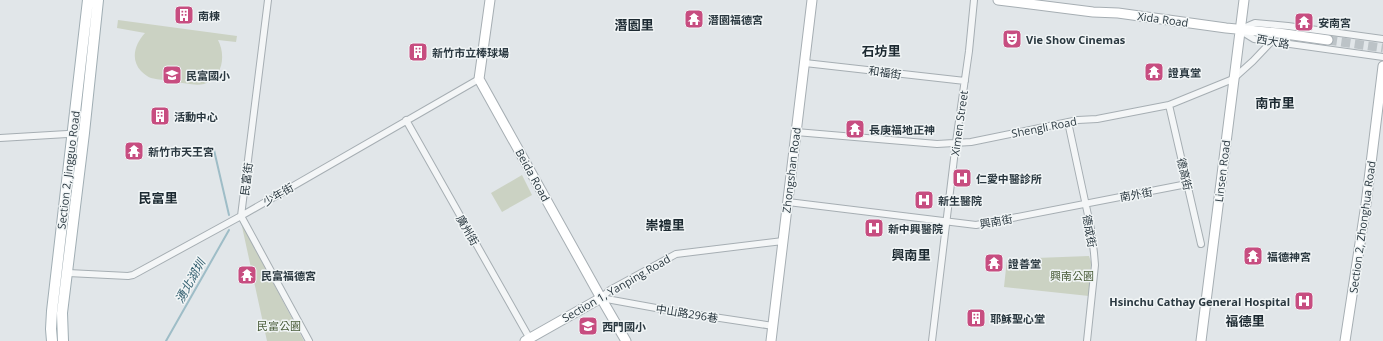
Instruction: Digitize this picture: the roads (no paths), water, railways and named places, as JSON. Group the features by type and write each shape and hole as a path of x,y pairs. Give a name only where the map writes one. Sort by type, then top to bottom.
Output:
{"main road":[{"name":"Section 2, Jingguo Road","path":"52,341 52,311 88,0"},
{"name":"Section 2, Jingguo Road","path":"63,341 62,313 68,273 98,0"}],"street":[{"name":"民富街","path":"241,216 268,0"},
{"path":"479,79 490,0"},
{"name":"Zhongshan Road","path":"771,341 812,0"},
{"name":"Ximen Street","path":"932,341 956,142 969,51 974,0"},
{"name":"Xida Road","path":"998,0 1093,12 1118,13 1240,30 1328,40"},
{"name":"Linsen Road","path":"1201,341 1244,0"},
{"name":"西大路","path":"1383,39 1255,22 1240,30 1254,39 1383,57"},
{"name":"Shengli Road","path":"796,132 937,144 971,142 1068,122 1097,119 1170,104 1233,79 1271,42"},
{"name":"和福街","path":"804,62 965,81"},
{"name":"Section 2, Zhonghua Road","path":"1345,341 1366,204 1383,66"},
{"name":"少年街","path":"68,273 133,275 241,216 479,79"},
{"name":"Beida Road","path":"479,79 626,341"},
{"name":"德高街","path":"1170,104 1201,244"},
{"name":"廣州街","path":"406,120 528,340"},
{"name":"德成街","path":"1068,122 1091,229 1095,265 1087,341"},
{"path":"0,138 84,133"},
{"name":"南外街","path":"1085,203 1187,184"},
{"name":"興南街","path":"788,202 976,225 1085,203"},
{"path":"241,216 310,341"},
{"name":"Section 1, Yanping Road","path":"528,340 601,298 610,290 676,254 783,241"},
{"name":"中山路296巷","path":"601,298 667,310 773,326"}],"waterway":[{"name":"湧北湖圳","path":"214,150 229,215"},
{"name":"湧北湖圳","path":"166,341 229,230"}],"tunnel":[{"path":"1328,40 1383,48"}],"place":[{"name":"南棟","path":"184,15"},
{"name":"潛園福德宮","path":"694,19"},
{"name":"安南宮","path":"1304,22"},
{"name":"Vie Show Cinemas","path":"1012,39"},
{"name":"新竹市立棒球場","path":"418,52"},
{"name":"證真堂","path":"1154,72"},
{"name":"民富國小","path":"172,75"},
{"name":"活動中心","path":"160,116"},
{"name":"長庚福地正神","path":"855,129"},
{"name":"新竹市天王宮","path":"134,151"},
{"name":"仁愛中醫診所","path":"962,178"},
{"name":"新生醫院","path":"924,200"},
{"name":"新中興醫院","path":"874,228"},
{"name":"福德神宮","path":"1253,256"},
{"name":"證善堂","path":"994,263"},
{"name":"民富福德宮","path":"247,275"},
{"name":"Hsinchu Cathay General Hospital","path":"1304,301"},
{"name":"耶穌聖心堂","path":"976,318"},
{"name":"西門國小","path":"588,326"}],"district":[{"name":"潛園里","path":"634,25"},
{"name":"石坊里","path":"881,51"},
{"name":"南市里","path":"1275,103"},
{"name":"民富里","path":"158,198"},
{"name":"崇禮里","path":"665,225"},
{"name":"興南里","path":"911,255"},
{"name":"福德里","path":"1245,321"}],"park label":[{"name":"興南公園","path":"1072,275"},
{"name":"民富公園","path":"279,325"}]}
